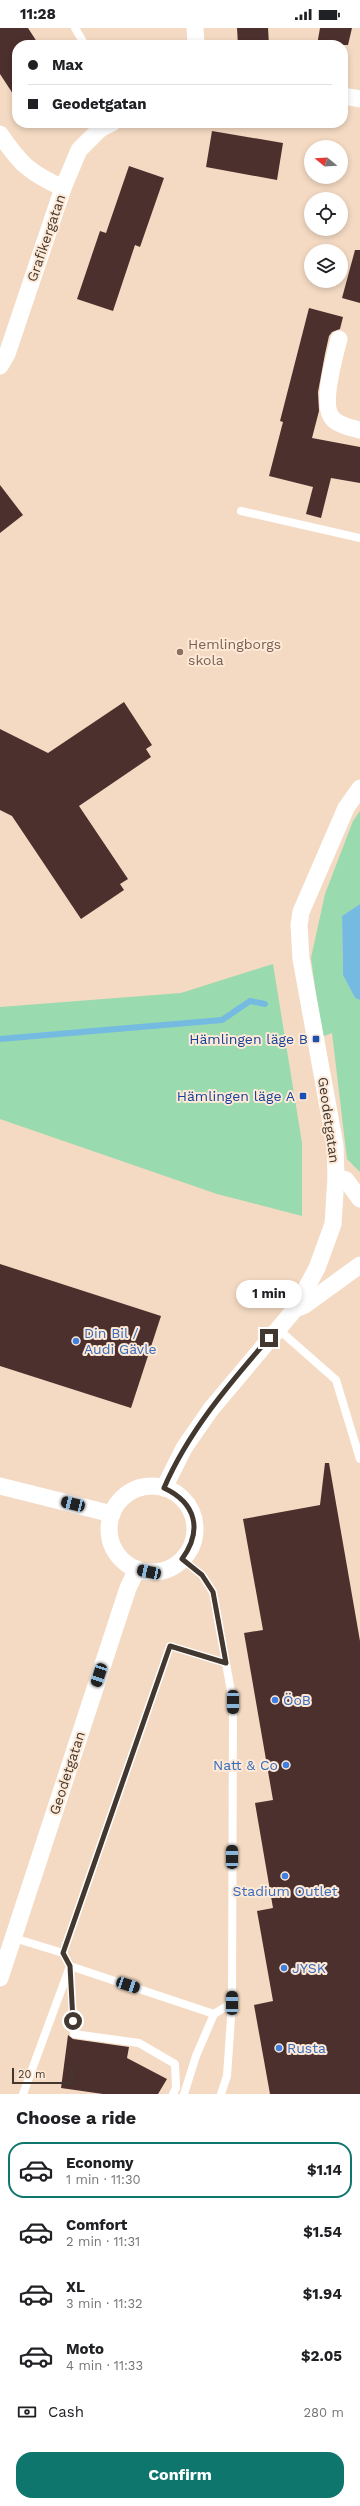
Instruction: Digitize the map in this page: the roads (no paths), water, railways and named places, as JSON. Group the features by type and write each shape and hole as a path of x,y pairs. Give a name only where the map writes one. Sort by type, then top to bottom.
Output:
{"street":[{"path":"196,28 196,40"},
{"path":"348,97 360,99"},
{"name":"Grafikergatan","path":"0,366 8,354 63,188 79,150 102,128"},
{"path":"0,134 15,157 35,175 63,188"},
{"path":"340,339 331,369 328,396 329,413 333,420 350,428 360,430"},
{"name":"Geodetgatan","path":"164,1488 184,1448 211,1409 277,1328 295,1309 317,1268 333,1224 336,1177 335,1145 301,959 299,925 301,912 346,808 360,788"},
{"path":"336,1177 346,1180 360,1199"},
{"path":"295,1309 305,1305 360,1266"},
{"path":"0,1486 112,1514"},
{"path":"151,1486 164,1488 175,1493 185,1502 194,1524 194,1537 182,1559 162,1571 149,1572 138,1570 125,1563 116,1553 110,1541 109,1527 112,1514 118,1503 127,1494 139,1488 151,1486"},
{"name":"Geodetgatan","path":"0,1978 128,1588 138,1570"}],"lane":[{"path":"75,28 82,40"},
{"path":"241,511 360,538"},
{"path":"277,1328 336,1380 360,1459"},
{"path":"182,1559 202,1575 213,1592 233,1702 232,2003 227,2076 221,2094"},
{"path":"63,1953 170,1646 226,1663"},
{"path":"14,1938 63,1953 70,1966 74,2034 139,2043 175,2064 176,2088 173,2094"},
{"path":"70,1966 214,2014"},
{"path":"23,2094 70,1966"},
{"path":"184,2094 196,2056 214,2014 232,2003"}],"water":[{"path":"360,904 360,1000 355,998 343,975 342,916"}],"waterway":[{"path":"0,1039 222,1020 250,1001 265,1004"}],"place":[{"name":"Hemlingborgs skola","path":"180,652"},
{"name":"Hämlingen läge B","path":"316,1039"},
{"name":"Hämlingen läge A","path":"303,1096"},
{"name":"Din Bil / Audi Gävle","path":"76,1341"},
{"name":"ÖoB","path":"275,1700"},
{"name":"Natt & Co","path":"286,1765"},
{"name":"Stadium Outlet","path":"285,1876"},
{"name":"JYSK","path":"284,1968"},
{"name":"Rusta","path":"279,2048"}]}
